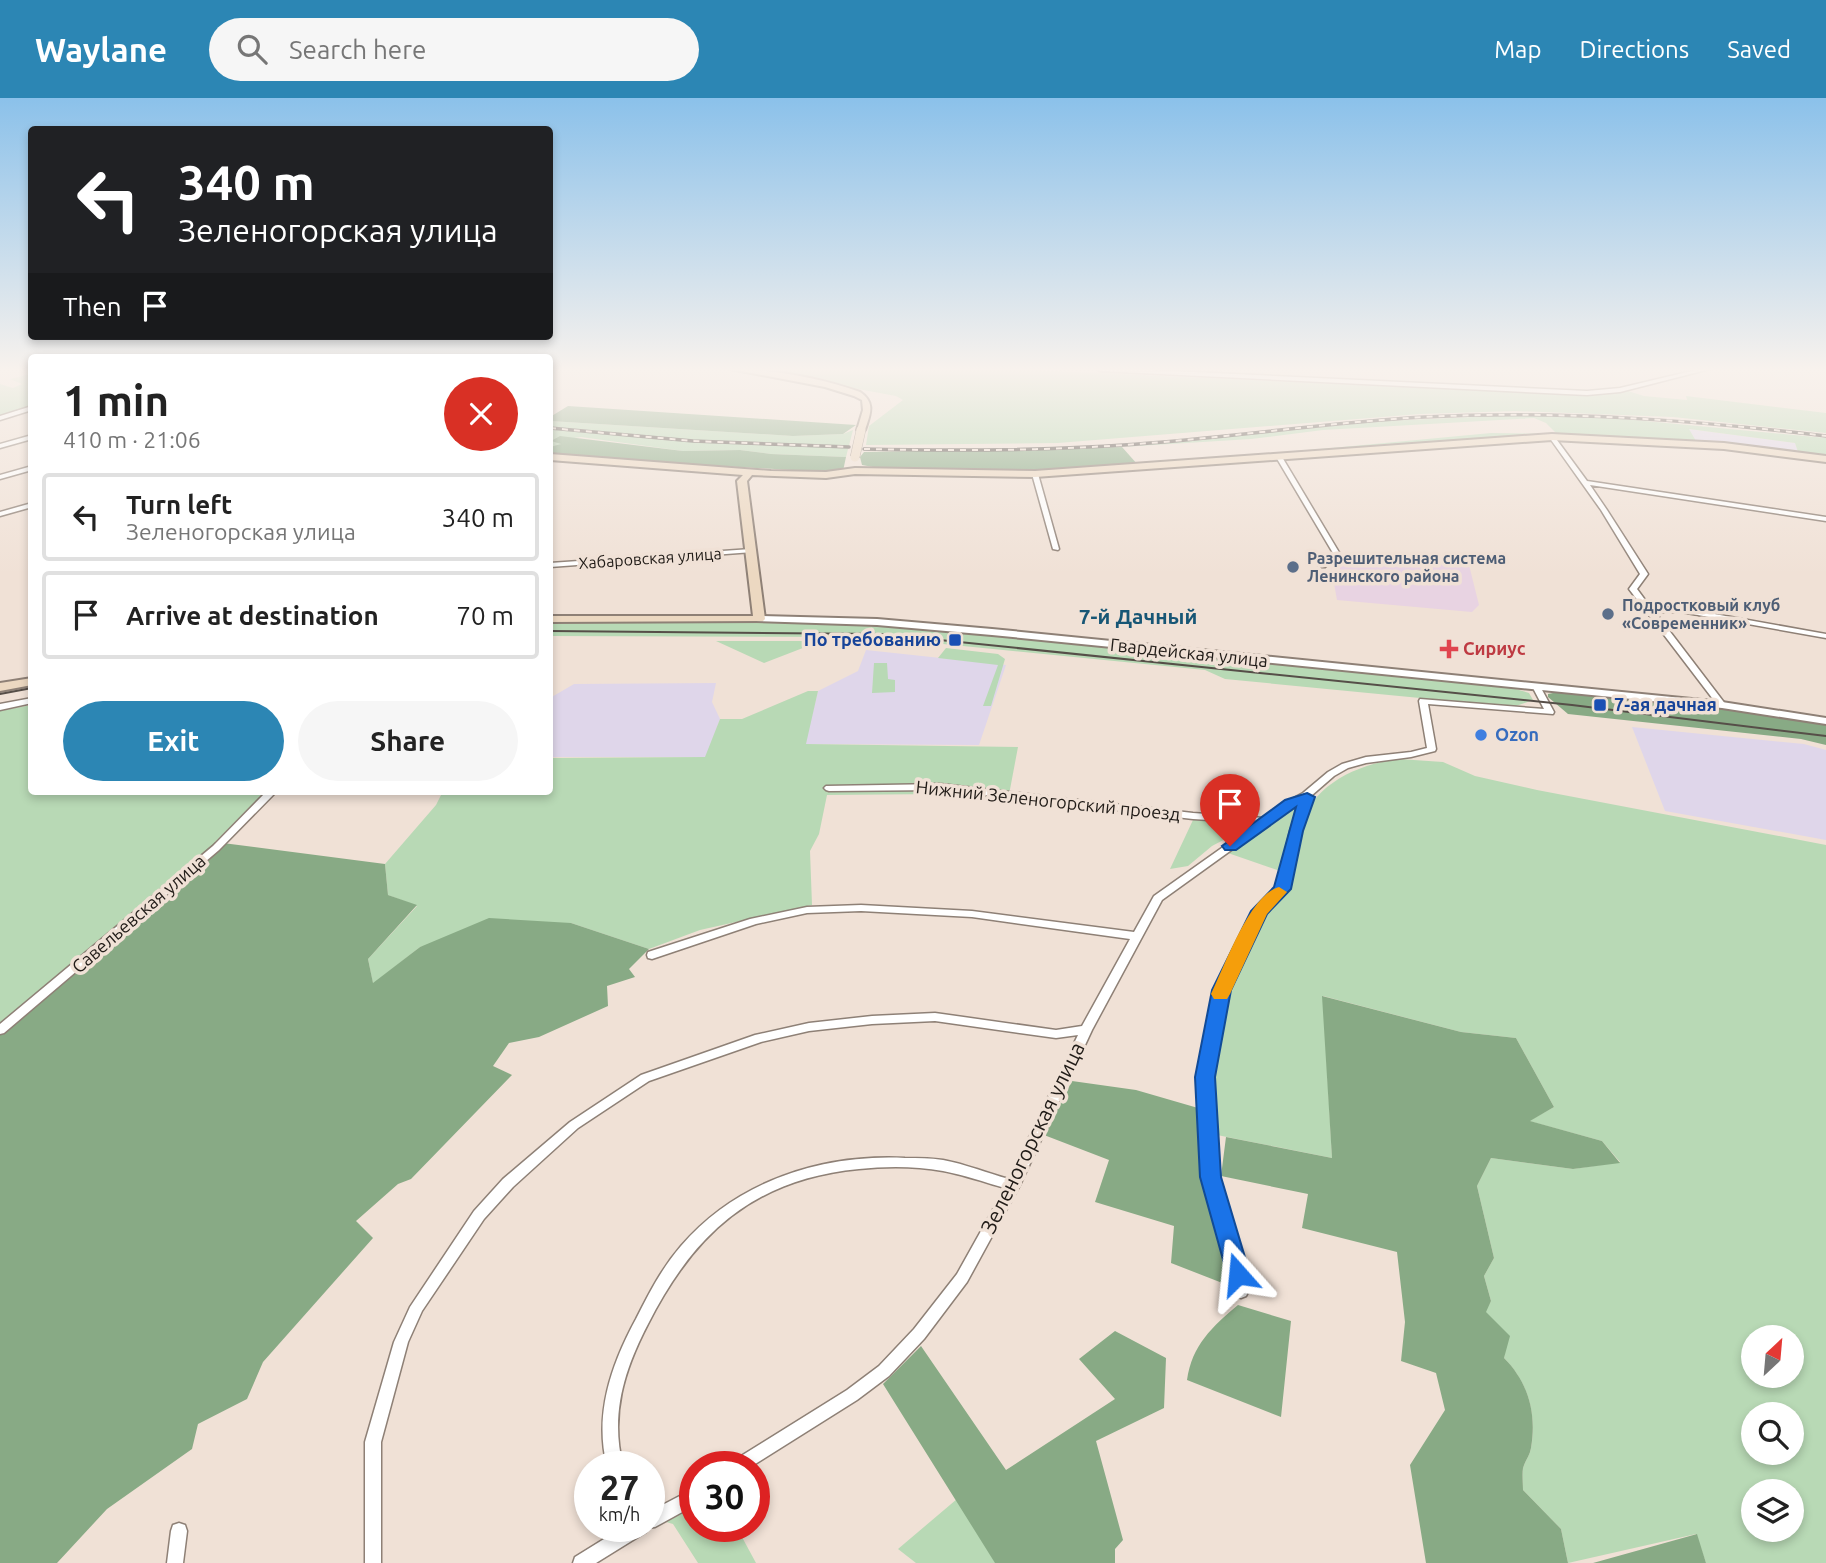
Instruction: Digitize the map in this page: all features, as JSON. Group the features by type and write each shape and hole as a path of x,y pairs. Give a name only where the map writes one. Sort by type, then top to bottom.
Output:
{"main road":[{"path":"855,471 859,437"},
{"path":"553,457 826,475 855,471 1035,474 1547,437"},
{"path":"1559,437 1724,446 1826,459"},
{"path":"750,472 742,481 760,620"},
{"name":"Гвардейская улица","path":"553,619 760,620"},
{"path":"0,687 28,682"}],"street":[{"path":"1552,437 1586,483 1644,574 1633,589 1722,705"},
{"path":"0,446 28,438"},
{"path":"1279,457 1337,554 1322,565"},
{"path":"0,477 28,469"},
{"path":"1035,474 1056,549"},
{"path":"1586,483 1826,519"},
{"path":"0,514 28,506"},
{"name":"Хабаровская улица","path":"553,565 751,551"},
{"path":"1650,610 1681,610 1826,636"},
{"name":"Гвардейская улица","path":"760,620 831,620 939,627 1722,705 1826,721"},
{"name":"Зеленогорская улица","path":"763,1451 852,1395 884,1371 919,1334 962,1278 1013,1185 1086,1030 1158,898 1290,803 1307,797 1343,766 1384,757 1417,755 1432,749 1423,701 1550,712 1537,688"},
{"path":"0,707 28,701"},
{"name":"Нижний Зеленогорский проезд","path":"829,788 940,787 1193,816 1268,821"},
{"name":"Савельевская улица","path":"0,1030 216,848 268,795"},
{"path":"1241,1292 1210,1177 1205,1077 1221,990 1260,911 1282,889 1295,831 1307,797"},
{"path":"652,956 754,921 807,910 861,908 972,914 1136,936"},
{"path":"373,1563 373,1442 401,1342 417,1307 479,1215 508,1184 574,1125 645,1079 759,1038 808,1027 935,1017 1056,1034 1086,1030"},
{"path":"610,1451 610,1419 623,1361 664,1277 691,1242 727,1209 773,1182 837,1165 878,1161 934,1164 1013,1185"},
{"path":"175,1563 179,1531"},
{"path":"580,1563 614,1542"}],"shaded area":[{"path":"1694,437 1752,437 1795,443 1798,452 1696,441"},
{"path":"1339,559 1468,561 1479,605 1472,612 1337,600 1331,567"},
{"path":"866,650 1006,665 979,745 805,744 818,691 858,671"},
{"path":"716,683 712,702 720,719 706,757 553,757 553,696 574,684"},
{"path":"1632,727 1804,744 1826,750 1826,840 1665,811"}],"green space":[{"path":"553,437 578,437 553,441"},
{"path":"571,437 683,451 740,450 846,457 843,471 825,472 553,456 553,446 561,444 553,440"},
{"path":"584,437 851,437 846,457 740,450 683,451"},
{"path":"867,437 1128,437 1058,443 866,445"},
{"path":"1219,437 1264,437 1251,439 1122,447"},
{"path":"1444,437 1509,437 1267,454"},
{"path":"1624,437 1694,437 1696,441"},
{"path":"1752,437 1826,438 1826,457 1798,452 1795,443"},
{"path":"553,441 561,443 559,447 553,447"},
{"path":"1122,447 1138,465 1034,471 884,469 862,465 860,457 864,452"},
{"path":"553,621 876,624 1512,688 1529,693 1533,700 1513,707 1225,679 1205,670 873,637 553,636"},
{"path":"716,641 805,641 808,646 764,663"},
{"path":"946,648 998,654 1005,659 991,706 983,706 998,665 938,658"},
{"path":"874,663 887,663 888,679 895,680 895,692 872,693"},
{"path":"808,691 818,691 806,744 1018,747 1008,800 941,794 827,795 819,834 810,851 812,905 700,930 649,949 571,923 420,947 373,984 368,959 417,906 388,895 385,864 436,805 441,795 553,795 553,758 705,757 720,719 742,719"},
{"path":"1558,692 1713,707 1826,724 1826,745 1801,739 1568,714 1548,697 1548,694"},
{"path":"28,706 28,795 262,795 215,842 126,917 86,956 0,1026 0,711"},
{"path":"1399,759 1443,762 1475,776 1537,790 1826,845 1826,1563 1706,1563 1696,1534 1568,1563 1561,1529 1523,1490 1523,1468 1530,1451 1533,1423 1525,1388 1504,1358 1506,1344 1485,1312 1491,1301 1484,1276 1494,1258 1477,1186 1491,1158 1573,1169 1620,1162 1602,1141 1529,1121 1554,1107 1516,1038 1461,1032 1323,996 1332,1158 1212,1134 1211,1073 1221,1015 1230,986 1255,931 1271,905 1290,886 1297,839 1310,806 1334,782 1364,767"},
{"path":"1297,806 1301,807 1283,872 1228,853"},
{"path":"1193,820 1246,822 1252,825 1212,846 1188,866 1170,869"},
{"path":"215,842 385,864 388,895 417,905 368,959 373,983 420,947 489,918 571,923 649,949 629,969 635,977 607,986 608,1006 539,1037 509,1043 493,1066 512,1075 411,1179 398,1184 356,1221 373,1238 263,1362 247,1399 198,1424 192,1449 107,1509 57,1563 0,1563 0,1026"},
{"path":"1322,996 1461,1032 1516,1038 1554,1107 1530,1121 1602,1141 1620,1163 1573,1169 1491,1158 1477,1186 1494,1258 1484,1276 1491,1301 1486,1312 1510,1336 1504,1358 1525,1388 1533,1423 1530,1451 1523,1468 1523,1490 1561,1529 1568,1563 1426,1563 1410,1465 1445,1410 1436,1373 1401,1361 1405,1322 1397,1252 1302,1228 1308,1194 1221,1176 1226,1137 1332,1158"},
{"path":"1072,1081 1136,1090 1198,1108 1202,1179 1232,1273 1230,1286 1171,1263 1174,1226 1095,1202 1109,1160 1044,1135"},
{"path":"1238,1305 1291,1321 1281,1417 1187,1380 1198,1347"},
{"path":"1115,1331 1166,1358 1164,1408 1096,1441 1123,1540 1115,1549 1115,1563 995,1563 883,1384 921,1346 1006,1470 1115,1399 1079,1359"},
{"path":"957,1499 996,1563 916,1563 898,1549"},
{"path":"679,1515 679,1533 673,1524 666,1522"},
{"path":"1697,1534 1706,1563 1593,1563"},
{"path":"685,1542 745,1542 756,1563 698,1563"}],"tram line":[{"path":"553,631 881,634 1572,705 1826,736"},
{"path":"0,694 28,689"}],"railway":[{"path":"653,437 849,447"},
{"path":"864,449 1079,448 1210,437"}],"slow traffic":[{"path":"1220,994 1260,911 1279,892"}],"place":[{"name":"Разрешительная система Ленинского района","path":"1293,567"},
{"name":"Подростковый клуб «Современник»","path":"1608,614"},
{"name":"По требованию","path":"955,640"},
{"name":"Сириус","path":"1449,649"},
{"name":"7-ая дачная","path":"1600,705"},
{"name":"Ozon","path":"1481,735"}],"district":[{"name":"7-й Дачный","path":"1138,617"}],"route":[{"path":"1230,846 1290,803 1307,797 1295,831 1282,889 1260,911 1221,990 1205,1077 1210,1177 1238,1274"}]}
